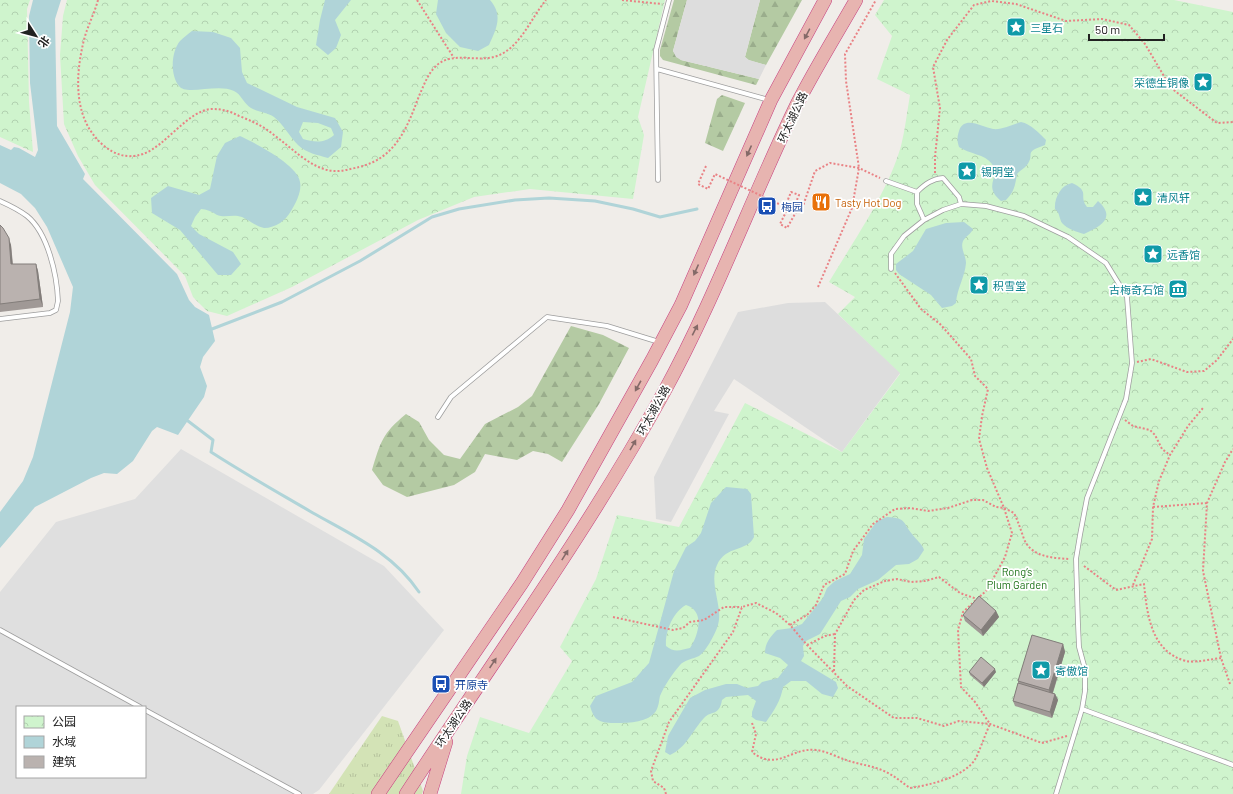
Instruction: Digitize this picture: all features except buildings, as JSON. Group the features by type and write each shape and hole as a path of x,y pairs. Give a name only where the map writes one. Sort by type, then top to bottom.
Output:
{"highway":[{"name":"环太湖公路","path":"378,794 522,584 568,510 681,305 771,100 825,0"},
{"name":"环太湖公路","path":"406,794 556,570 632,448 703,316 798,104 856,0"},
{"path":"430,794 440,758 455,719"}],"lane":[{"path":"658,180 656,50 668,2"},
{"path":"657,69 771,100"},
{"path":"916,192 925,184 936,178 943,178 960,197 961,204"},
{"path":"886,181 916,192"},
{"path":"916,192 917,204 924,220"},
{"path":"0,201 28,217 38,229 48,247 58,301 56,310 50,313 0,319"},
{"path":"891,269 891,254 904,236 924,220 943,210 961,204 986,206 1024,216 1068,237 1106,263 1127,297 1132,363 1126,399 1087,498 1076,559 1078,632 1085,669 1085,691 1082,708 1056,794"},
{"path":"438,417 451,398 547,317 607,326 661,343"},
{"path":"0,630 138,706"},
{"path":"1082,708 1233,765"},
{"path":"146,711 299,794"}],"path":[{"path":"98,0 83,43 77,77 84,120 98,140 113,153 129,157 144,153 165,140 187,120 209,109 226,110 257,123 313,165 330,171 346,170 364,166 390,152 401,138 426,79 438,64 454,58 477,60 497,56 513,46 546,0"},
{"path":"417,0 454,58"},
{"path":"622,0 668,2"},
{"path":"818,288 852,208 859,168 846,81 845,54 876,0"},
{"path":"936,178 935,157 940,108 933,67 947,40 974,6 991,1 1016,4 1066,21 1102,19 1129,25 1145,44 1171,88 1217,123 1233,122"},
{"path":"706,166 698,184 708,189 715,174 785,207 796,212 787,228 780,224 786,212 794,207 803,206 815,171 830,163 859,168 886,181"},
{"path":"785,207 792,192 799,195 794,207"},
{"path":"891,269 921,309 940,324 972,359 975,376 988,390 982,416 979,439 987,468 1004,508 1012,533 1005,557 987,590 963,612 958,630 961,687 975,702 990,724"},
{"path":"1132,363 1151,359 1187,372 1204,371 1217,360 1233,339"},
{"path":"1133,585 1152,538 1153,506 1159,481 1170,455 1188,426 1203,408"},
{"path":"1119,415 1133,426 1150,430 1156,435 1162,449 1170,455"},
{"path":"1230,684 1221,658 1203,571 1207,503 1225,462 1233,449"},
{"path":"790,625 807,615 816,605 824,585 845,574 852,552 873,524 895,509 910,508 928,511 948,508 972,500 983,500 996,507 1004,508 1014,513 1021,526 1023,538 1030,550 1050,558 1076,559 1095,576 1116,590 1133,585 1144,584 1147,612 1156,638 1172,653 1187,661 1221,658"},
{"path":"1153,506 1207,503"},
{"path":"834,671 835,634 854,600 864,590 885,581 897,579 911,582 925,581 939,577 960,593 977,599"},
{"path":"613,617 673,630 696,621 704,620 724,607 742,607 756,603 776,613 790,625 807,645 847,686 894,718 917,718 944,726 959,721 990,724 1042,743 1074,734"},
{"path":"666,794 664,788 653,782 651,772 669,722 733,632 742,607"},
{"path":"807,645 825,636 835,634"},
{"path":"752,723 756,734 752,752 758,757 776,761 801,750 817,750 855,763 878,768 890,774 910,788 940,782 959,773 975,759 990,724"}],"shaded area":[{"path":"687,0 760,0 745,57 749,60 766,65 759,79 681,60 676,57 673,51"},
{"path":"825,302 900,373 842,452 734,379 714,411 729,414 671,522 656,519 654,477 738,312 788,303"},
{"path":"181,449 384,566 444,630 319,790 313,794 0,794 0,592 56,522 135,499"}],"green space":[{"path":"0,0 30,0 27,9 29,102 33,152 0,137"},
{"path":"67,0 665,0 638,117 644,135 633,199 530,189 474,197 418,220 292,287 227,316 207,311 193,297 185,276 95,185 78,156 64,124 60,55 63,16"},
{"path":"674,0 687,0 673,51 681,60 759,79 756,85 663,60 660,56 660,50"},
{"path":"760,0 802,0 766,65 748,60 745,57"},
{"name":"Rong’s Plum Garden","path":"884,0 1174,0 1233,12 1233,794 461,794 467,756 480,717 529,733 572,661 560,647 596,579 617,515 679,527 745,403 842,452 900,374 838,314 855,297 829,282 879,199 895,163 904,134 910,95 877,79 892,36 875,15"},
{"path":"722,95 745,103 723,151 705,143 717,99"},
{"path":"571,326 603,335 629,348 599,404 562,462 548,454 533,451 517,460 485,454 475,472 454,485 407,497 383,485 372,470 380,445 392,427 406,414 419,422 429,440 444,455 460,459 485,424 518,407 532,396"},
{"path":"382,716 398,721 423,791 422,794 329,794"}],"water":[{"path":"33,0 61,0 55,19 57,126 85,174 83,179 177,274 189,300 195,307 209,315 215,341 203,357 200,367 207,386 204,397 178,435 157,427 152,431 133,461 117,474 104,473 91,478 35,507 0,548 0,512 23,481 33,457 70,312 73,287 47,227 35,208 21,194 0,183 0,145 11,150 14,147 19,148 35,157 38,150 30,83 29,16"},
{"path":"325,0 351,0 335,20 341,35 336,48 328,55 316,45"},
{"path":"438,0 490,0 498,16 496,27 489,45 478,51 460,47 446,33 436,14"},
{"path":"192,31 213,32 231,38 240,48 242,72 247,83 297,107 335,118 343,132 341,147 328,158 312,153 298,145 281,123 274,117 251,108 239,94 234,91 220,88 188,90 179,86 174,76 173,57 180,41","holes":["303,122 318,123 331,128 334,135 323,141 303,139 299,132"]},
{"path":"1021,122 1025,123 1041,135 1046,140 1045,145 1032,152 1027,165 1017,174 1015,185 1011,194 1006,200 1001,201 993,190 992,186 995,173 992,164 985,158 959,147 958,133 961,126 969,123 974,123 993,129 1000,129"},
{"path":"240,136 275,155 292,169 300,182 300,189 295,204 289,214 280,223 273,227 264,228 239,216 221,216 208,210 201,209 191,226 199,234 233,252 241,264 231,275 218,275 180,230 152,213 151,198 168,186 199,195 210,189 217,156 225,143"},
{"path":"1072,183 1083,191 1087,207 1093,207 1098,201 1104,207 1106,212 1106,217 1100,225 1084,234 1072,230 1064,225 1055,209 1057,196 1065,186"},
{"path":"964,222 973,229 964,239 962,244 966,263 964,273 956,303 952,306 942,308 931,295 899,274 896,270 896,264 913,251 926,229 946,223"},
{"path":"726,487 747,489 751,494 754,537 747,545 726,554 717,565 714,580 719,620 714,635 702,654 682,663 674,672 660,696 656,711 652,715 641,721 629,723 599,721 593,714 590,706 596,696 632,682 649,663 674,571 686,547 695,541 701,533 711,503","holes":["686,605 696,612 698,618 698,630 696,636 690,648 672,650 666,646 668,628 681,608"]},
{"path":"887,517 898,518 903,521 922,545 924,550 918,559 909,564 896,565 878,580 858,589 850,597 841,601 820,634 806,641 803,646 804,656 801,661 836,682 838,688 833,697 822,694 806,681 791,681 783,687 777,705 766,722 756,720 752,717 752,712 756,701 748,695 726,697 722,700 719,709 704,718 676,752 670,755 665,752 668,736 690,698 705,690 726,684 737,684 747,688 758,686 762,682 778,678 788,665 780,658 765,653 767,643 770,638 777,630 792,628 802,624 823,598 827,588 835,581 850,574 862,555 864,539 877,521"}],"waterway":[{"path":"212,329 282,302 360,261 432,217 459,209 515,200 549,198 595,201 633,209 660,217 697,209"},
{"path":"188,421 213,440 211,452 371,546 397,566 409,578 419,592"}],"place":[{"name":"三星石","path":"1016,27"},
{"name":"荣德生铜像","path":"1203,82"},
{"name":"锡明堂","path":"967,171"},
{"name":"清风轩","path":"1143,197"},
{"name":"Tasty Hot Dog","path":"821,202"},
{"name":"梅园","path":"767,206"},
{"name":"远香馆","path":"1153,254"},
{"name":"积雪堂","path":"979,285"},
{"name":"古梅奇石馆","path":"1178,289"},
{"name":"寄傲馆","path":"1041,670"},
{"name":"开原寺","path":"441,684"}]}
